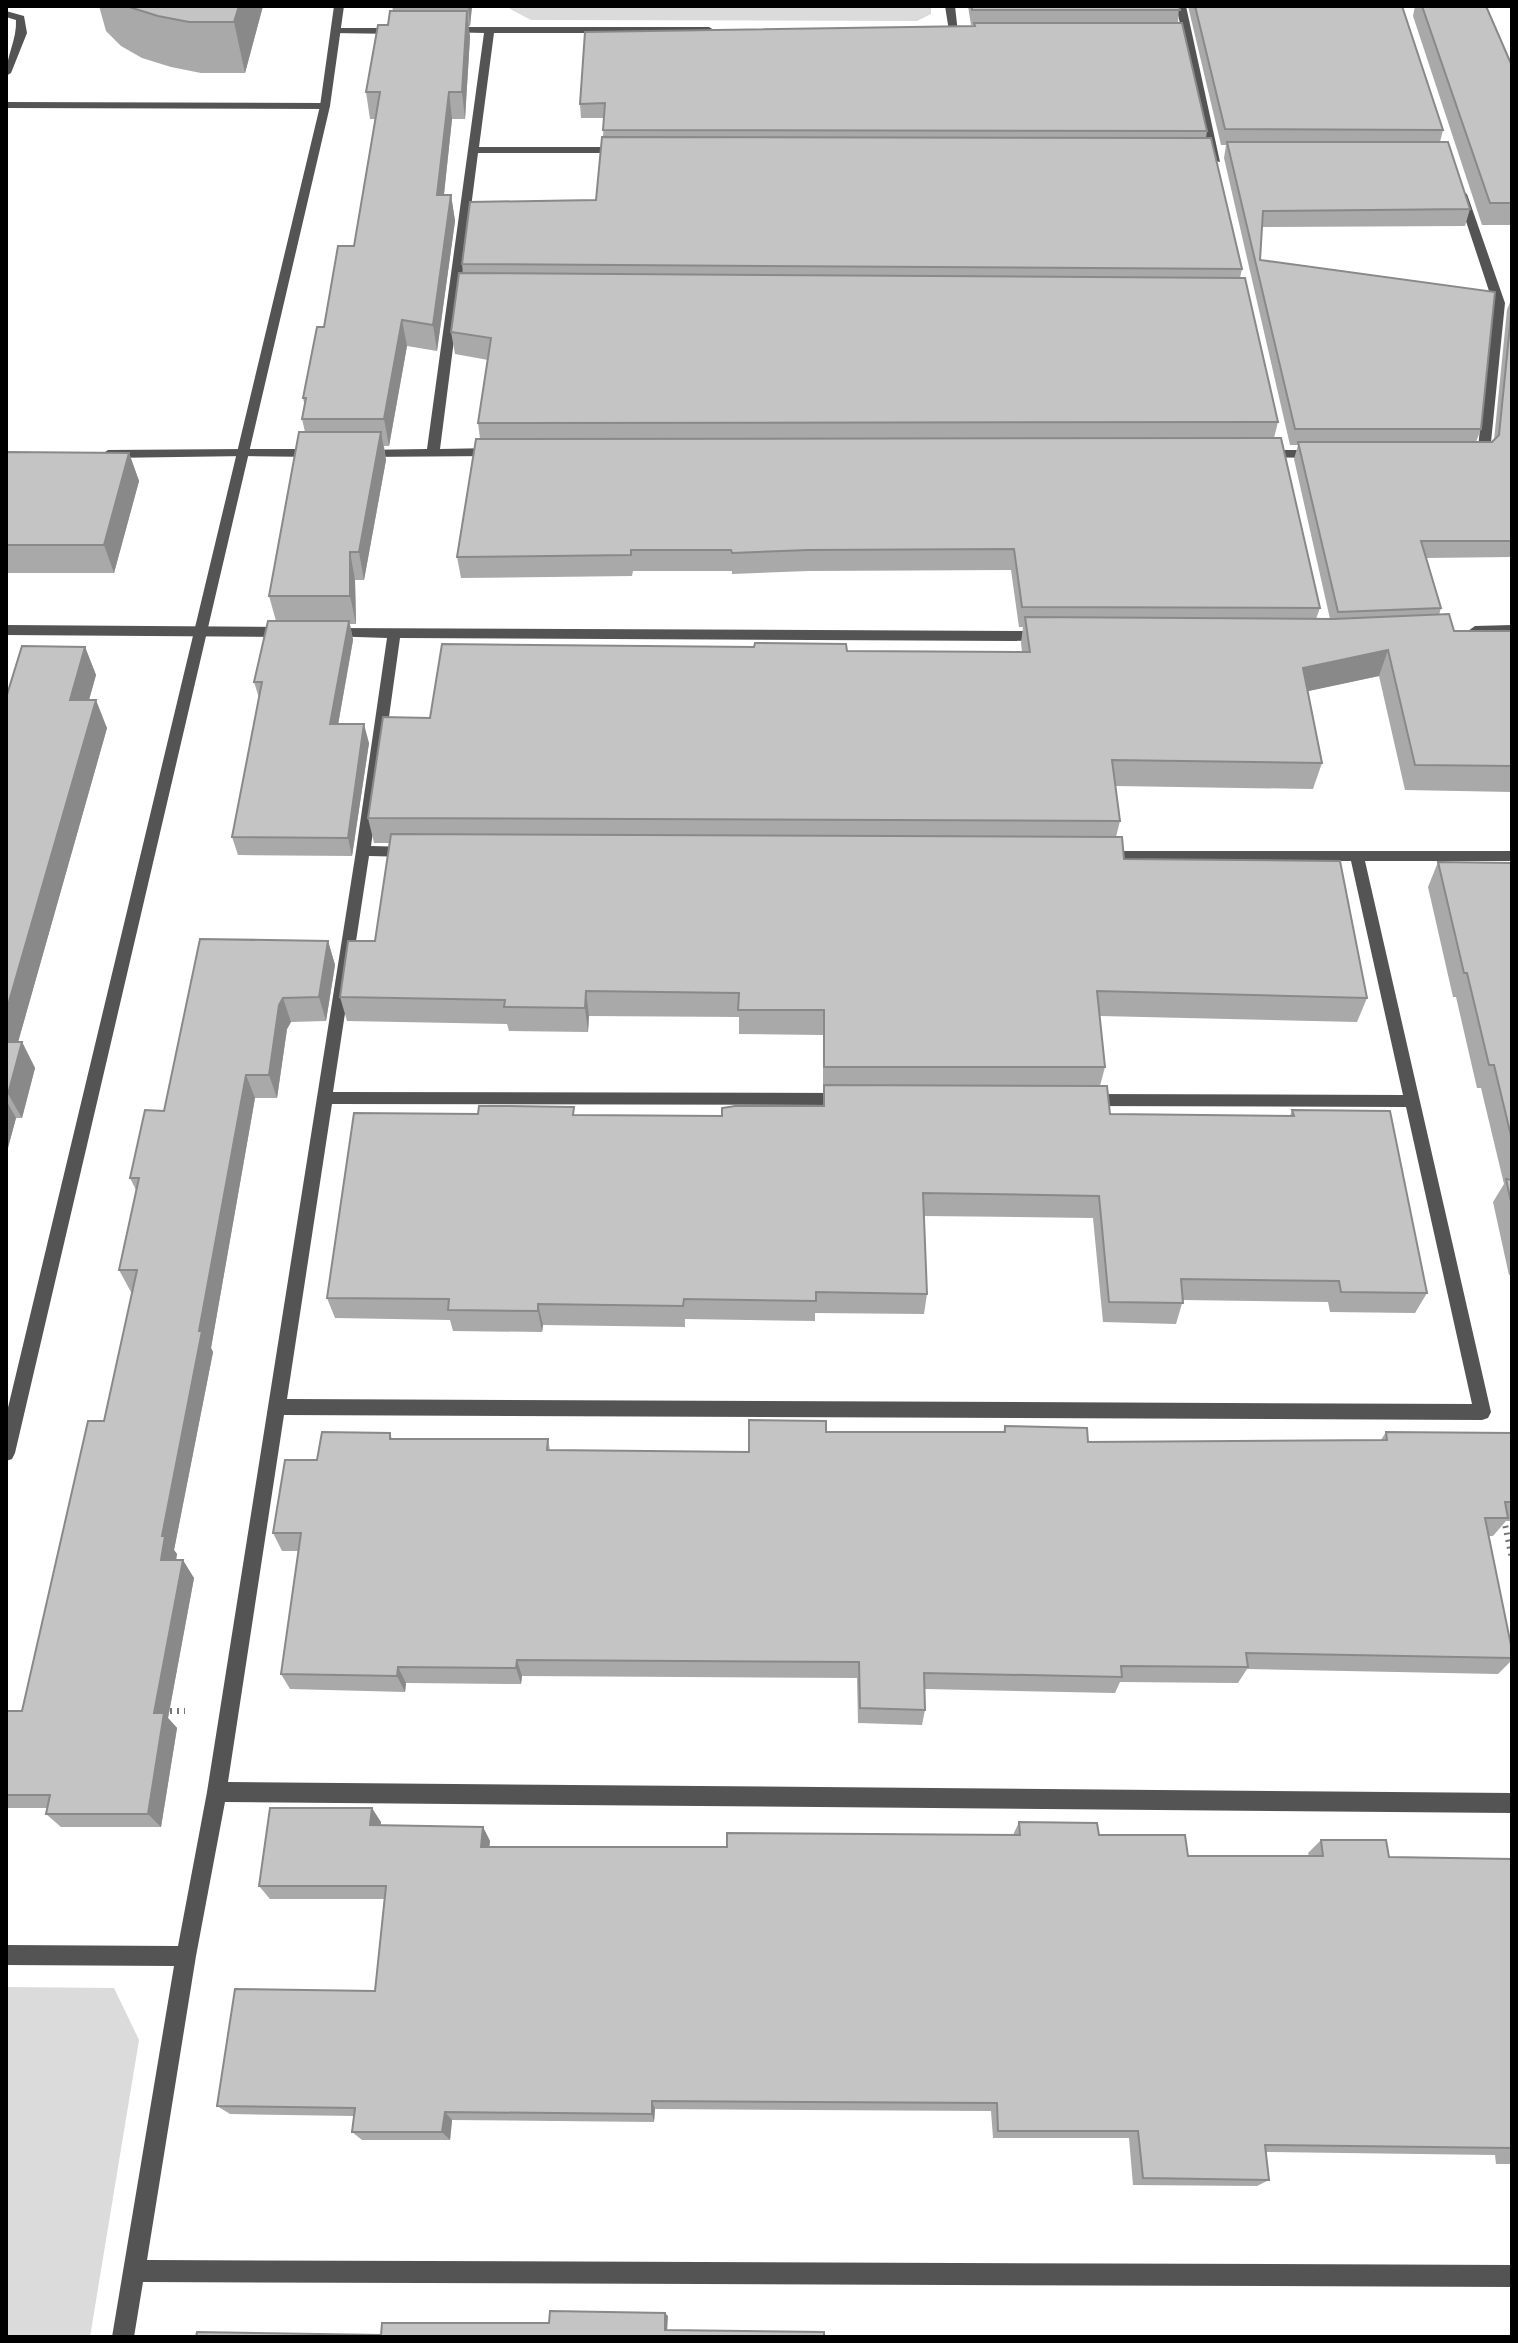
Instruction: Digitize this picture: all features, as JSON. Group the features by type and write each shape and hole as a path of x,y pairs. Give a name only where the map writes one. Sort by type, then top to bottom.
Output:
{"street":[{"path":"6,1453 203,632 325,106 339,6"},
{"path":"950,6 954,31"},
{"path":"1181,6 1217,166"},
{"path":"6,14 21,18 22,33 6,73"},
{"path":"433,452 489,30"},
{"path":"443,31 721,30"},
{"path":"336,31 412,31"},
{"path":"938,31 969,31"},
{"path":"1171,31 1187,31"},
{"path":"6,105 325,106"},
{"path":"473,150 631,151"},
{"path":"1198,152 1230,152"},
{"path":"1453,452 1484,452 1499,303 1458,182"},
{"path":"455,290 471,290"},
{"path":"1279,439 1286,469"},
{"path":"354,453 512,452"},
{"path":"101,454 338,453"},
{"path":"1251,454 1329,453"},
{"path":"6,630 298,632"},
{"path":"1463,632 1512,630"},
{"path":"314,633 1057,636"},
{"path":"123,2337 186,1956 217,1792 394,633"},
{"path":"363,851 426,852"},
{"path":"1089,855 1512,856"},
{"path":"277,1407 1482,1412 1357,856"},
{"path":"325,1098 853,1099"},
{"path":"1077,1100 1413,1101"},
{"path":"217,1792 1512,1803"},
{"path":"6,1955 186,1956"},
{"path":"133,2271 1512,2276"}],"path":[{"path":"1503,1515 1512,1559"},
{"path":"150,1711 229,1711"}],"shaded area":[{"path":"511,6 931,6 931,14 917,21 531,20 510,9"},
{"path":"6,1987 114,1988 139,2040 90,2337 6,2337"}],"building":[{"path":"126,6 239,6 234,22 189,22"},
{"path":"972,6 1179,6 1180,10 972,10"},
{"path":"1195,6 1402,6 1443,130 1225,129"},
{"path":"1422,6 1486,6 1512,66 1512,203 1490,203"},
{"path":"390,11 467,11 462,92 449,92 437,195 451,195 433,325 402,320 384,419 302,419 317,327 324,327 338,246 354,246 380,92 366,92 378,25 388,25"},
{"path":"974,23 1182,23 1207,131 603,130 605,103 580,104 585,32 975,26"},
{"path":"602,137 1211,138 1242,269 462,264 470,202 596,200"},
{"path":"1227,142 1448,142 1470,209 1263,211 1260,260 1495,292 1481,429 1295,429"},
{"path":"459,273 1245,278 1278,422 478,423 491,338 451,332"},
{"path":"1512,306 1512,541 1421,541 1441,608 1338,612 1298,442 1492,442 1499,435"},
{"path":"299,432 381,432 359,552 350,552 350,596 269,596"},
{"path":"1281,438 1320,608 1022,607 1014,549 732,553 731,550 631,550 631,555 457,557 476,439"},
{"path":"6,452 129,453 104,545 6,545"},
{"path":"1449,614 1454,631 1512,631 1512,766 1415,765 1388,650 1303,668 1322,763 1112,760 1120,821 368,818 383,717 430,718 442,644 754,647 755,643 846,644 847,651 1030,652 1025,617 1333,619"},
{"path":"268,621 349,621 330,724 364,724 348,838 232,837 262,682 254,682"},
{"path":"22,646 85,647 70,700 96,700 6,1012 6,698"},
{"path":"391,834 1122,837 1124,859 1340,861 1367,998 1097,991 1105,1067 824,1067 824,1010 738,1010 739,993 586,991 585,1008 504,1007 505,1000 340,997 348,941 375,941"},
{"path":"1438,862 1512,863 1512,1140 1494,1065 1489,1065 1467,973 1464,973"},
{"path":"200,939 328,941 319,997 283,998 279,1005 269,1075 246,1075 199,1331 202,1331 162,1536 165,1536 161,1560 183,1560 154,1713 164,1713 148,1814 46,1814 50,1795 6,1795 6,1711 22,1711 88,1421 104,1421 137,1270 119,1270 139,1178 130,1178 145,1110 164,1111"},
{"path":"6,1042 22,1042 8,1094 6,1094"},
{"path":"824,1085 1107,1086 1110,1114 1294,1116 1292,1110 1390,1111 1427,1293 1341,1292 1339,1281 1181,1279 1183,1303 1109,1302 1099,1196 923,1193 927,1294 816,1292 816,1301 684,1299 683,1306 538,1304 538,1311 448,1310 449,1299 327,1298 354,1113 478,1114 479,1106 504,1106 574,1107 573,1115 722,1116 722,1108 735,1106 824,1106"},
{"path":"1506,1179 1512,1180 1512,1206"},
{"path":"749,1420 826,1421 826,1432 1005,1432 1005,1426 1087,1428 1088,1442 1387,1440 1386,1432 1512,1433 1512,1502 1505,1502 1508,1518 1485,1518 1512,1658 1246,1653 1248,1667 1121,1666 1122,1677 924,1673 925,1710 860,1708 859,1662 517,1660 516,1668 398,1667 397,1676 281,1674 301,1533 273,1533 285,1460 317,1460 322,1432 390,1433 390,1439 548,1439 547,1450 749,1452"},
{"path":"270,1808 372,1808 370,1825 483,1827 481,1847 727,1847 727,1833 1020,1835 1019,1822 1097,1823 1099,1835 1185,1835 1188,1856 1323,1856 1321,1840 1386,1840 1389,1857 1512,1859 1512,2148 1265,2145 1269,2180 1143,2178 1138,2131 998,2131 997,2103 652,2101 652,2114 445,2112 442,2132 352,2132 355,2108 217,2106 235,1989 375,1991 386,1886 259,1886"},
{"path":"550,2311 665,2313 665,2330 824,2332 824,2337 196,2337 197,2332 381,2335 382,2323 549,2323"}]}
